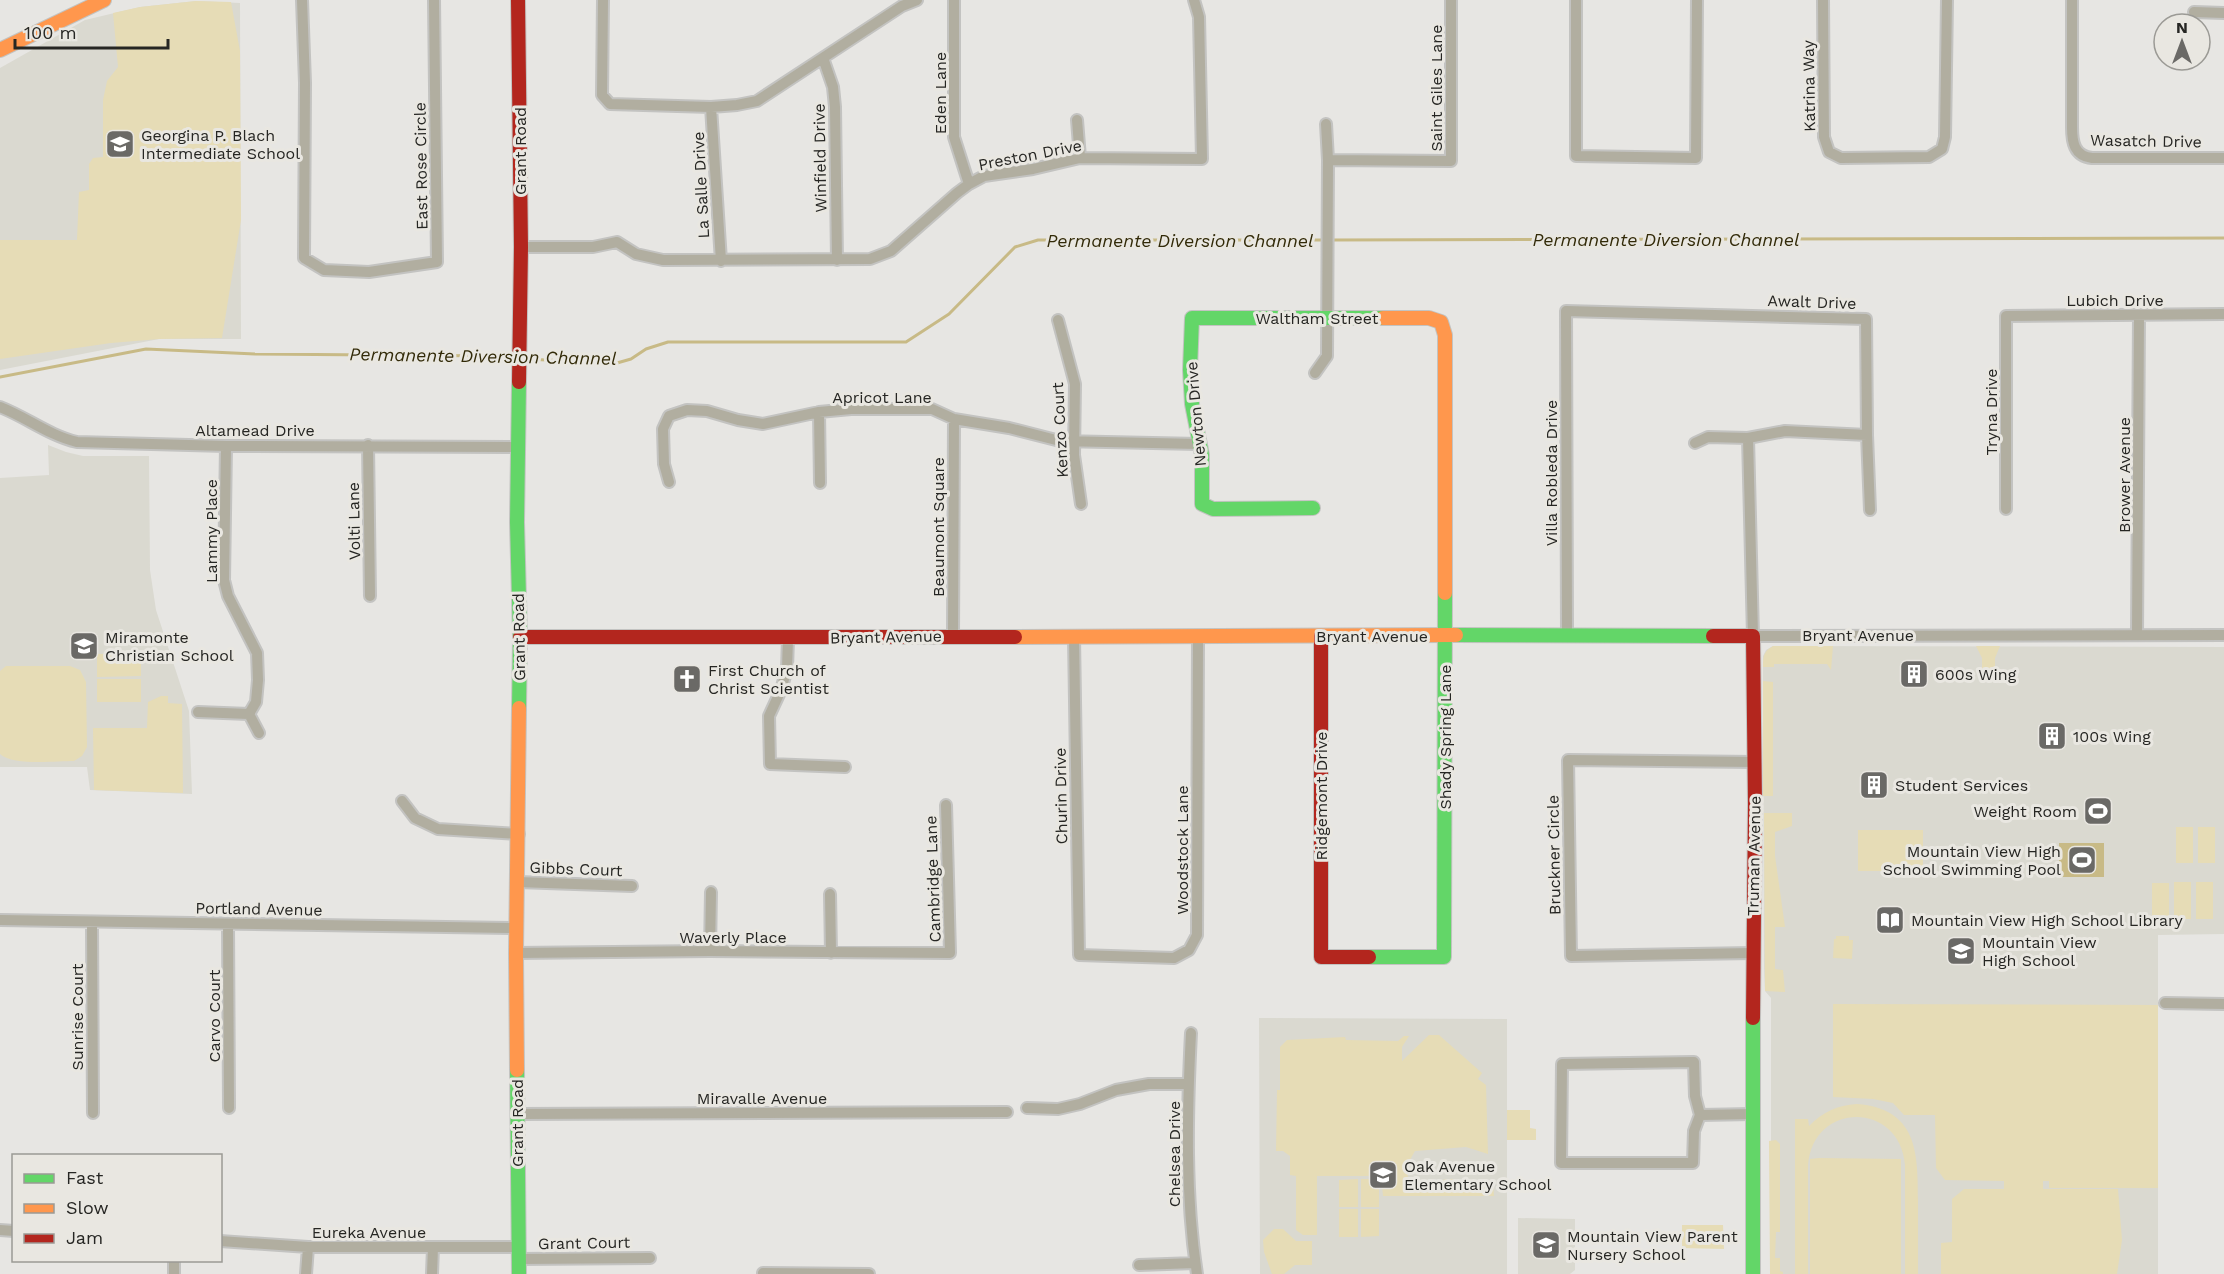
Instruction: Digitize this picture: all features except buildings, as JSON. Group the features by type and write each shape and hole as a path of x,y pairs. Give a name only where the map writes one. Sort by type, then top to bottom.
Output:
{"street":[{"path":"0,50 78,10 104,0"},
{"name":"East Rose Circle","path":"302,0 305,82 304,258 324,270 369,272 437,262 434,0"},
{"name":"Grant Road","path":"518,0 520,247 517,522 520,637 516,954 519,1274"},
{"path":"603,0 602,95 610,104 711,107 757,101 902,6 917,0"},
{"name":"Eden Lane","path":"954,0 954,137 969,184"},
{"name":"Preston Drive","path":"520,247 593,247 617,242 636,254 663,260 870,259 891,251 969,184 984,176 1033,169 1080,158 1202,159 1198,17 1194,0"},
{"name":"Saint Giles Lane","path":"1328,160 1451,161 1451,0"},
{"path":"1576,0 1576,156 1696,158 1697,0"},
{"name":"Katrina Way","path":"1823,0 1824,137 1829,152 1841,158 1929,157 1942,149 1945,137 1947,0"},
{"name":"Wasatch Drive","path":"2072,0 2072,139 2076,150 2081,155 2092,158 2224,158"},
{"name":"Winfield Drive","path":"823,58 833,87 835,107 837,260"},
{"name":"La Salle Drive","path":"711,107 721,261"},
{"path":"1077,120 1080,158"},
{"path":"1315,374 1327,356 1328,160 1326,124"},
{"name":"Awalt Drive","path":"1566,311 1866,319 1870,510"},
{"name":"Villa Robleda Drive","path":"1566,311 1567,634"},
{"name":"Brower Avenue","path":"2137,634 2139,315"},
{"name":"Lubich Drive","path":"2006,316 2224,315"},
{"name":"Tryna Drive","path":"2006,316 2006,509"},
{"name":"Waltham Street","path":"1192,318 1429,318 1442,322"},
{"name":"Newton Drive","path":"1192,318 1190,370 1198,444 1202,455 1202,504 1222,510 1313,508"},
{"name":"Kenzo Court","path":"1058,320 1075,384 1074,443 1081,504"},
{"name":"Shady Spring Lane","path":"1321,957 1444,957 1445,335 1442,322"},
{"name":"Altamead Drive","path":"0,407 66,440 77,442 226,446 518,447"},
{"name":"Apricot Lane","path":"669,482 664,464 663,429 669,416 687,410 707,411 738,420 764,423 819,412 851,409 932,409 954,419 1074,443 1198,444"},
{"path":"819,412 820,483"},
{"name":"Beaumont Square","path":"953,636 954,419"},
{"path":"1695,443 1708,437 1748,438 1785,431 1867,435"},
{"name":"Truman Avenue","path":"1748,438 1755,762 1753,1274"},
{"name":"Volti Lane","path":"368,445 370,596"},
{"name":"Lammy Place","path":"226,446 224,580 228,596 256,653 258,680 256,702 249,714"},
{"name":"Bryant Avenue","path":"520,637 2224,635"},
{"name":"Woodstock Lane","path":"1079,955 1174,958 1189,950 1197,935 1198,636"},
{"name":"Ridgemont Drive","path":"1321,636 1321,957"},
{"name":"Churin Drive","path":"1074,637 1079,955"},
{"path":"789,638 787,669 781,690 769,716 770,764 845,767"},
{"path":"198,712 249,714 259,733"},
{"name":"Bruckner Circle","path":"1753,953 1571,956 1568,760 1755,762"},
{"path":"402,801 415,818 438,829 519,834"},
{"name":"Cambridge Lane","path":"946,805 950,953"},
{"name":"Gibbs Court","path":"518,882 632,886"},
{"path":"710,951 711,892"},
{"path":"830,894 831,953"},
{"name":"Portland Avenue","path":"0,920 517,928"},
{"name":"Sunrise Court","path":"92,922 93,1113"},
{"name":"Carvo Court","path":"228,924 229,1108"},
{"name":"Waverly Place","path":"516,954 710,951 950,953"},
{"path":"2165,1003 2224,1004"},
{"name":"Chelsea Drive","path":"1191,1033 1188,1084 1190,1221 1196,1269"},
{"path":"1694,1062 1695,1096 1700,1114 1694,1131 1693,1162 1561,1163 1562,1064 1694,1062"},
{"path":"1027,1108 1058,1109 1080,1104 1116,1090 1149,1084 1188,1084"},
{"name":"Miravalle Avenue","path":"517,1114 1007,1112"},
{"path":"1700,1114 1753,1114"},
{"name":"Eureka Avenue","path":"222,1241 308,1247 433,1247 518,1253"},
{"path":"306,1274 308,1247"},
{"path":"432,1274 433,1247"},
{"name":"Grant Court","path":"518,1253 650,1258"},
{"path":"1139,1265 1196,1269"},
{"path":"763,1273 868,1274"}],"shaded area":[{"name":"Georgina P. Blach Intermediate School","path":"196,1 240,3 241,339 159,339 0,370 0,68 85,20 140,7"},
{"name":"Georgina P. Blach Intermediate School","path":"196,1 231,2 240,51 241,220 222,338 159,339 111,343 0,359 0,240 77,240 79,192 89,190 89,164 93,158 103,157 103,100 107,81 118,67 113,13 140,7"},
{"name":"Miramonte Christian School","path":"48,445 83,456 149,456 150,570 156,610 189,711 192,794 90,790 87,767 0,767 0,478 49,475"},
{"name":"Mountain View High School","path":"1773,646 2224,647 2224,934 2158,935 2158,1274 1771,1274 1771,998 1765,991 1764,968 1763,656 1766,650"},
{"path":"1773,646 1833,646 1831,670 1827,664 1774,664 1774,667 1763,667 1765,654"},
{"path":"1976,646 2000,646 1995,658 1995,681 1982,681 1982,658"},
{"path":"141,653 141,676 97,677 97,654"},
{"path":"6,666 70,666 80,670 86,682 87,747 82,756 74,761 35,762 14,760 0,754 0,671"},
{"path":"97,679 141,679 141,702 97,702"},
{"path":"1763,681 1773,682 1773,796 1763,796"},
{"path":"161,696 168,696 168,703 182,704 183,793 94,790 93,728 147,728 148,702"},
{"path":"1764,813 1792,813 1792,826 1775,832 1775,856 1785,927 1775,927 1775,969 1783,970 1785,992 1765,991"},
{"path":"2176,827 2193,827 2193,863 2176,863"},
{"path":"2198,827 2215,827 2215,863 2198,863"},
{"path":"1858,830 1923,830 1923,871 1858,871"},
{"name":"Mountain View High School Swimming Pool","path":"2059,843 2104,843 2104,877 2059,877"},
{"path":"2174,882 2191,882 2191,919 2174,919"},
{"path":"2196,882 2213,882 2213,919 2196,919"},
{"path":"2152,883 2169,883 2169,919 2152,919"},
{"path":"1836,936 1849,936 1849,940 1853,940 1852,959 1833,958"},
{"path":"1833,1004 2158,1005 2158,1188 2049,1188 2049,1181 2043,1181 2043,1189 2118,1189 2122,1240 2117,1274 1941,1274 1941,1243 1952,1242 1952,1199 1964,1189 2004,1189 2004,1181 1945,1180 1936,1168 1935,1115 1904,1115 1893,1103 1873,1099 1833,1097"},
{"name":"Oak Avenue Elementary School","path":"1259,1018 1507,1019 1507,1274 1260,1274"},
{"path":"1429,1035 1439,1035 1482,1073 1478,1079 1486,1085 1488,1154 1466,1147 1415,1151 1407,1165 1408,1180 1420,1186 1450,1179 1473,1186 1493,1183 1494,1196 1383,1196 1381,1176 1317,1176 1317,1235 1303,1235 1296,1230 1296,1176 1290,1175 1290,1156 1283,1151 1276,1151 1280,1047 1287,1040 1345,1037 1346,1040 1398,1041 1404,1036 1409,1036 1402,1047 1402,1061"},
{"path":"1857,1104 1877,1108 1893,1115 1904,1125 1911,1138 1915,1152 1918,1186 1918,1274 1905,1274 1905,1165 1900,1144 1888,1129 1873,1120 1856,1117 1840,1120 1825,1129 1813,1144 1808,1165 1808,1274 1795,1274 1795,1119 1808,1119 1809,1126 1831,1110"},
{"path":"1507,1110 1530,1110 1530,1128 1536,1129 1536,1140 1507,1140"},
{"path":"1776,1140 1780,1144 1780,1232 1776,1232 1775,1258 1780,1258 1780,1271 1783,1274 1770,1274 1769,1141"},
{"path":"1810,1159 1901,1159 1901,1274 1810,1274"},
{"path":"1358,1179 1358,1207 1339,1207 1339,1180"},
{"path":"1361,1179 1379,1179 1379,1207 1361,1207"},
{"path":"1339,1209 1358,1209 1358,1237 1339,1237"},
{"path":"1361,1209 1379,1209 1379,1236 1361,1237"},
{"name":"Mountain View Parent Nursery School","path":"1518,1218 1575,1219 1575,1270 1570,1274 1518,1274"},
{"path":"1682,1225 1723,1225 1724,1249 1682,1248"},
{"path":"1274,1229 1283,1229 1296,1241 1312,1241 1312,1265 1295,1265 1284,1274 1272,1274 1264,1252 1263,1240"}],"waterway":[{"name":"Permanente Diversion Channel","path":"1331,240 2224,238"},
{"name":"Permanente Diversion Channel","path":"524,359 617,363 631,359 646,349 668,342 906,342 949,314 1015,247 1038,240 1324,240"},
{"name":"Permanente Diversion Channel","path":"0,377 146,349 255,354 514,358"}],"traffic: fast":[{"path":"1313,508 1213,509 1202,504 1202,455 1192,404 1190,370 1192,318 1383,318"},
{"path":"519,382 517,522 519,708"},
{"path":"1369,957 1444,957 1445,593"},
{"path":"1456,635 1713,636"},
{"path":"1753,1018 1753,1274"},
{"path":"517,1070 519,1274"}],"traffic: slow":[{"path":"0,50 104,0"},
{"path":"1383,318 1429,318 1441,322 1445,335 1445,593"},
{"path":"1015,637 1456,635"},
{"path":"517,1070 519,708"}],"traffic: jam":[{"path":"518,0 521,247 519,382"},
{"path":"1321,636 1321,957 1369,957"},
{"path":"1713,636 1753,636 1755,804 1753,1018"},
{"path":"520,637 1015,637"}],"place":[{"name":"Georgina P. Blach Intermediate School","path":"120,144"},
{"name":"Miramonte Christian School","path":"84,646"},
{"name":"600s Wing","path":"1914,674"},
{"name":"First Church of Christ Scientist","path":"687,679"},
{"name":"100s Wing","path":"2052,736"},
{"name":"Student Services","path":"1874,785"},
{"name":"Weight Room","path":"2098,811"},
{"name":"Mountain View High School Swimming Pool","path":"2082,860"},
{"name":"Mountain View High School Library","path":"1890,920"},
{"name":"Mountain View High School","path":"1961,951"},
{"name":"Oak Avenue Elementary School","path":"1383,1175"},
{"name":"Mountain View Parent Nursery School","path":"1546,1245"}]}
